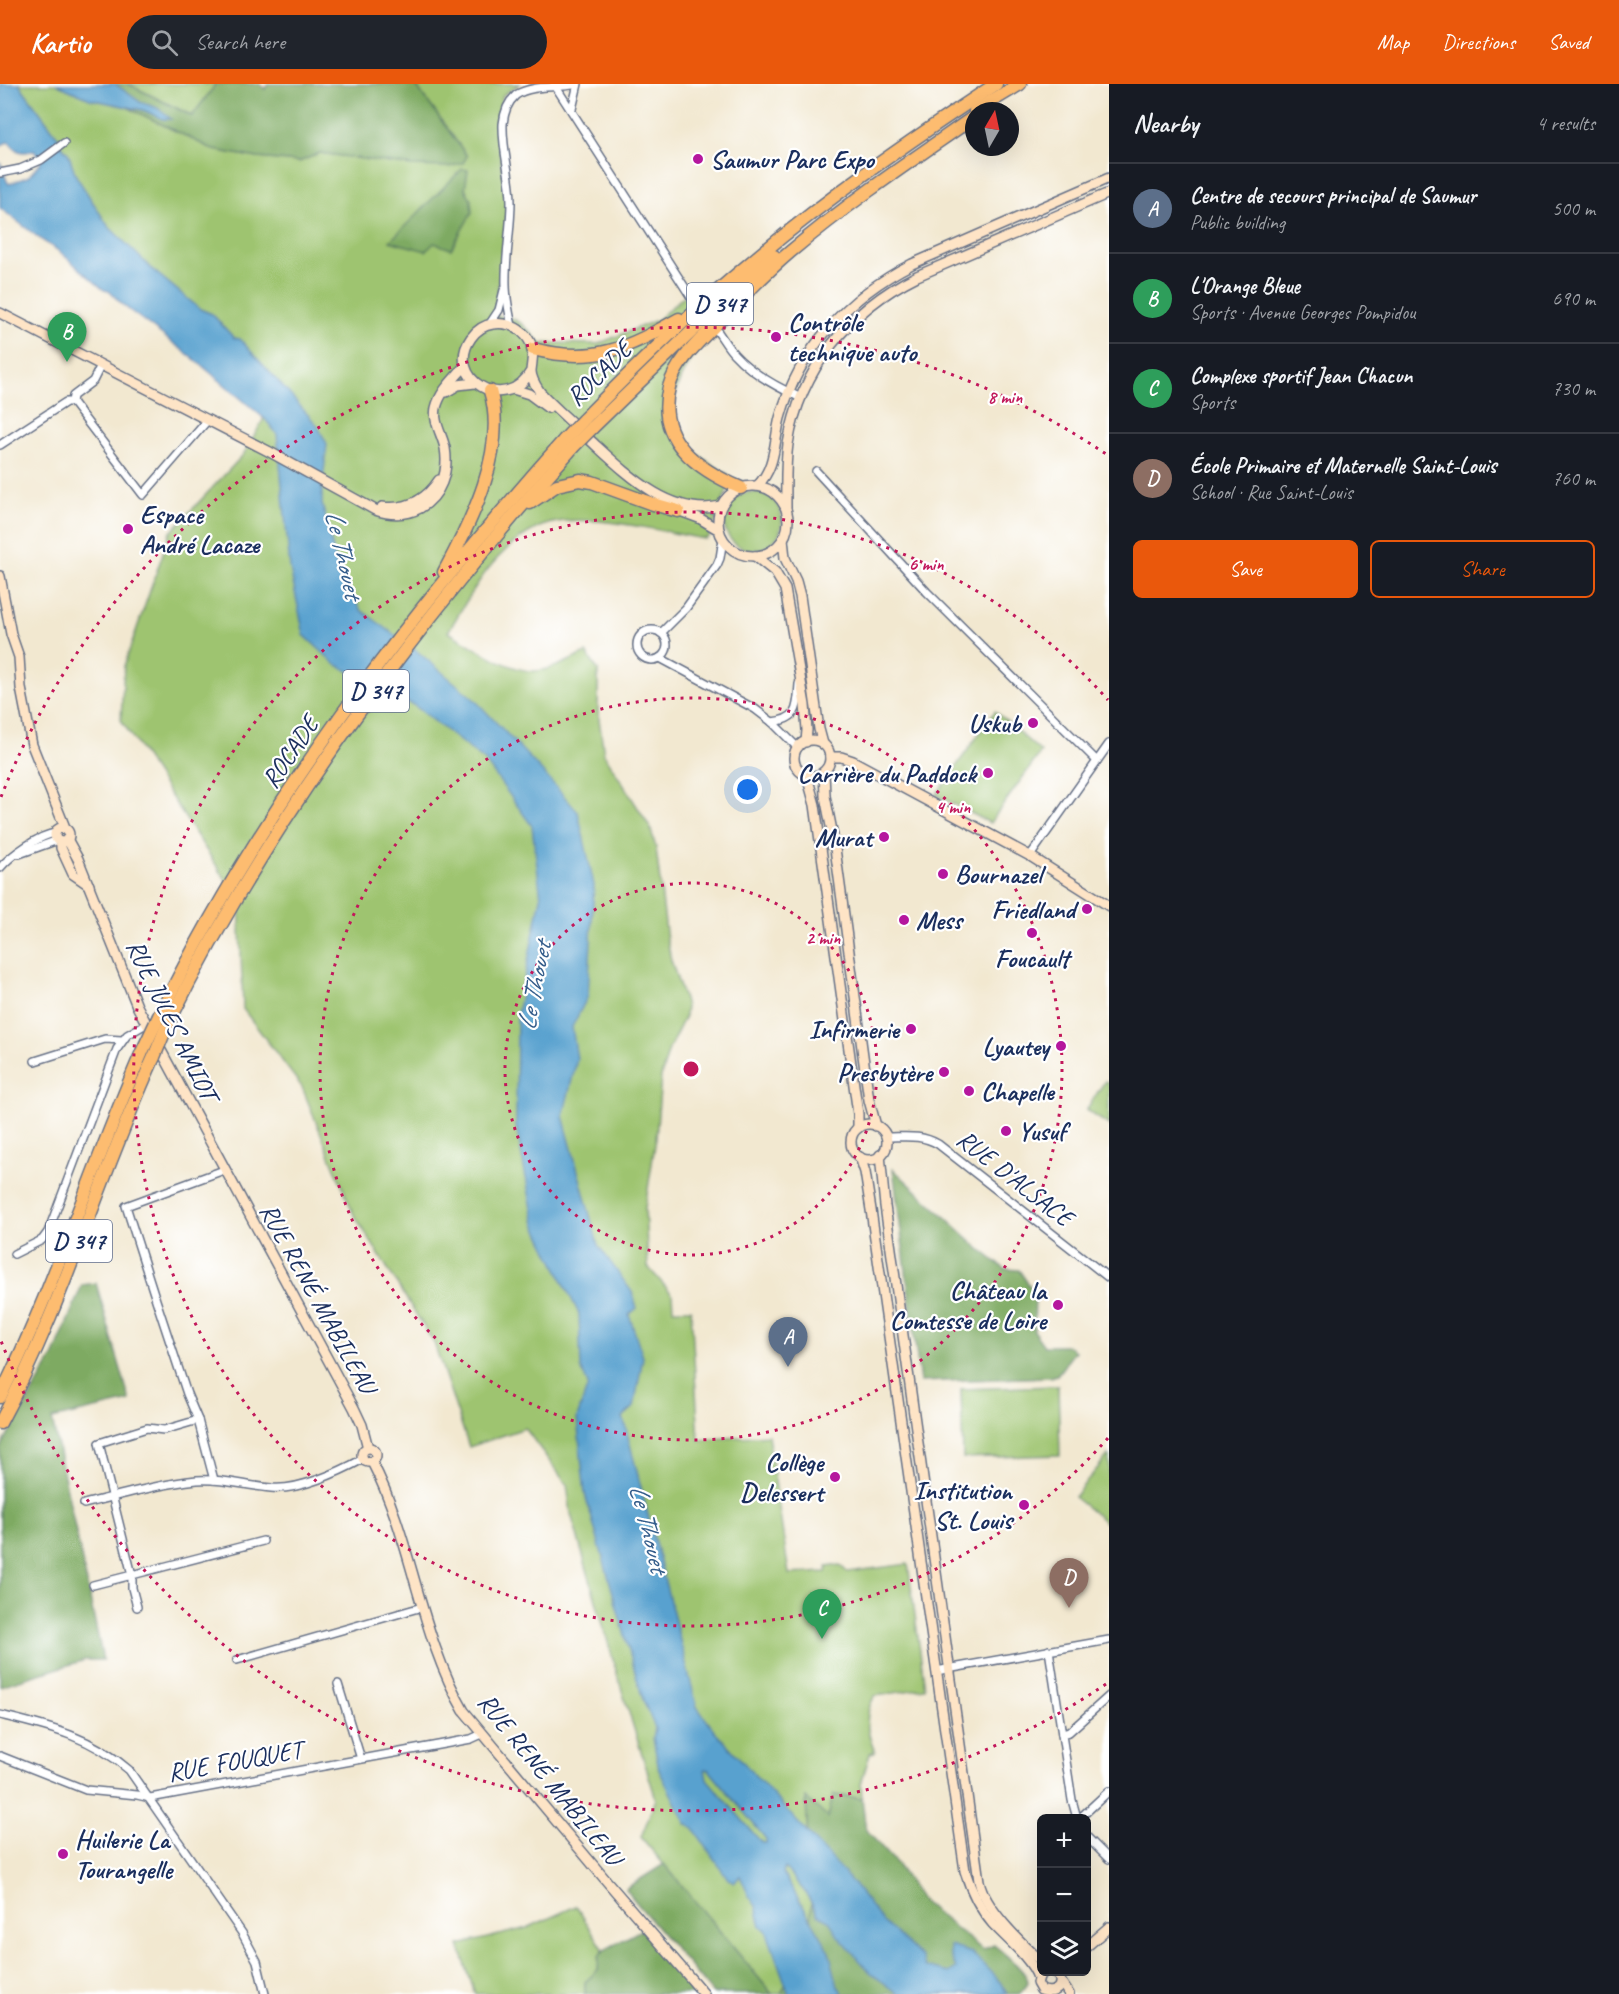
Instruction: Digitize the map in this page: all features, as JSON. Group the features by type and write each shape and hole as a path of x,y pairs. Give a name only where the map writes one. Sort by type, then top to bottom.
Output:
{"highway":[{"name":"ROCADE","path":"0,1397 36,1317 108,1133 148,1054 159,1016 222,898 319,759 425,616 429,599 481,536 699,308 763,252 890,155 996,84"},
{"path":"995,102 1020,84"},
{"name":"D 347","path":"990,102 1020,84"},
{"name":"D 347","path":"587,424 752,273 858,189 965,118"},
{"path":"741,488 696,464 686,455 673,435 669,423 667,400 671,380 679,366 749,290 789,252 870,190 965,123"},
{"path":"533,349 581,355 611,352 642,339 699,308"},
{"path":"429,599 464,535 484,485 495,420 494,402 490,391"},
{"name":"D 347","path":"425,616 516,512 569,444"},
{"path":"516,512 557,485 580,480 678,511"},
{"name":"D 347","path":"0,1423 44,1333 115,1148 148,1054 166,1028 232,905 319,759"}],"main road":[{"path":"757,486 766,476 771,464 777,429 789,392 810,351 851,304 885,278 912,264 1109,178"},
{"path":"513,389 535,397 628,482 678,511 699,518 721,535 737,552 755,556 766,554 776,548 783,539 788,524 786,508 788,446 801,398 813,372 829,347 849,323 882,295 917,276 1109,193"},
{"path":"0,313 358,499 385,507 404,506 420,499 431,491 445,470 445,448 436,414 442,394 465,366"},
{"path":"500,323 512,326 525,335 533,349 531,371 521,385 513,389 498,393 490,391 475,383 465,366 464,358 469,341 481,328 489,325 500,323"},
{"path":"531,371 536,387 546,399 638,482 658,494 687,506 704,509 721,506"},
{"path":"442,394 458,385 475,383"},
{"path":"721,535 718,518 721,506 726,498 741,488 757,486 771,491 786,508"},
{"path":"783,539 785,558 800,596 819,729 830,757 829,765 819,775 807,776 801,773 794,758 798,748 806,741 823,744"},
{"path":"755,556 775,572 782,582 800,672 806,720 806,741"},
{"name":"RUE JULES AMIOT","path":"0,576 11,634 19,657 21,688 32,745 64,825 61,837 78,859 133,995 224,1170"},
{"path":"830,757 841,757 853,761 1057,871 1109,906"},
{"path":"824,772 825,796 834,841 869,1100 876,1126"},
{"path":"807,776 815,806 858,1114 858,1128"},
{"path":"867,1124 876,1126 886,1137 886,1147 880,1155 870,1159 860,1157 854,1152 851,1142 853,1133 867,1124"},
{"path":"880,1155 885,1206 980,1886 990,1907 1037,1958"},
{"path":"860,1157 868,1191 962,1857 969,1883 983,1911 1032,1966 1040,1977 1041,1990 1050,1994 1058,1989 1060,1976"},
{"name":"RUE RENÉ MABILEAU","path":"224,1170 354,1408 362,1425 368,1448 373,1449 377,1455 376,1459 367,1461 381,1481 437,1657 464,1712 704,1994"},
{"path":"1091,1943 1109,1927"},
{"path":"1060,1976 1069,1994"},
{"path":"1032,1994 1040,1977"}],"street":[{"path":"512,326 506,285 511,200 504,133 505,111 510,102 525,89 536,85 578,84 572,109"},
{"path":"555,85 691,297"},
{"path":"0,173 20,169 41,160 64,143"},
{"path":"489,325 499,310 506,285"},
{"path":"718,332 733,354 744,364 801,398"},
{"path":"101,365 93,381 73,396 72,402 143,495 207,421"},
{"path":"0,445 66,402 72,402"},
{"path":"816,471 927,592 1097,761"},
{"path":"661,633 692,599 720,561 721,535"},
{"path":"660,658 667,647 666,639 661,633 647,630 639,636 637,642 638,651 643,657 652,660 660,658 755,710 772,722 798,748"},
{"path":"772,722 786,720 794,713 798,705 800,672"},
{"path":"1030,856 1109,744"},
{"path":"0,868 14,855 41,837 61,837"},
{"path":"35,1061 105,1039 122,1040 147,1024"},
{"path":"14,1254 42,1240 48,1232 122,1040"},
{"name":"RUE D'ALSACE","path":"886,1137 928,1138 938,1144 1109,1278"},
{"path":"214,1480 198,1420 187,1394 126,1206 224,1170"},
{"path":"137,1607 132,1588 132,1575 99,1443 147,1428 164,1430 198,1420"},
{"path":"84,1504 199,1480 274,1489 289,1488 367,1461"},
{"path":"93,1585 263,1541"},
{"path":"237,1660 422,1607"},
{"path":"936,1671 1109,1640"},
{"path":"1049,1650 1072,1800 1077,1814"},
{"path":"338,1684 361,1759"},
{"path":"1062,1734 1069,1732 1109,1696"},
{"path":"0,1715 81,1738 115,1758 129,1770 242,1933 257,1961 265,1994"},
{"name":"RUE FOUQUET","path":"0,1756 86,1790 150,1798 471,1739 482,1734"},
{"path":"1083,1814 1109,1791"},
{"path":"1091,1841 1109,1859"}],"green space":[{"path":"19,84 56,84 90,99 127,107 214,150 299,162 320,153 343,156 467,156 415,84 520,84 503,95 496,122 507,211 495,316 510,318 521,323 540,343 598,344 657,320 684,296 718,333 691,359 677,389 673,411 678,432 688,447 729,475 728,488 710,535 706,539 600,521 578,520 542,526 519,539 493,563 477,584 448,632 501,662 523,670 547,669 586,653 598,670 598,712 604,754 650,827 656,848 671,960 686,1006 685,1016 669,1049 661,1077 656,1138 645,1208 648,1267 672,1294 673,1309 691,1309 699,1440 768,1435 789,1574 826,1572 827,1567 840,1565 847,1572 908,1564 925,1688 875,1696 869,1709 868,1724 875,1752 870,1753 861,1784 862,1798 833,1795 828,1819 806,1799 812,1929 781,1994 772,1994 641,1837 656,1799 571,1514 567,1485 525,1428 469,1447 434,1343 353,1213 302,1087 243,1009 239,900 121,720 124,666 170,533 243,455 263,420 251,353 240,339 234,338 212,314 200,309 153,270 108,226 76,176 68,153 58,142 58,137"},
{"path":"115,84 128,84 192,116 216,84 259,84 265,89 268,84 415,84 467,156 463,163 449,167 412,166 320,153 299,162 214,150 127,107 143,110 163,119 157,108 140,102"},
{"path":"128,84 216,84 193,116"},
{"path":"462,169 468,170 465,189 471,199 472,212 451,249 434,243 426,251 390,241"},
{"path":"747,492 759,492 774,500 782,515 782,527 774,542 759,550 747,550 732,542 724,527 724,515 732,500"},
{"name":"Carrière du Paddock","path":"995,711 1041,752 990,823 936,795"},
{"path":"1105,1081 1109,1083 1109,1125 1086,1110"},
{"path":"893,1169 980,1249 1005,1269 1019,1270 1035,1294 1034,1332 1044,1346 1068,1346 1075,1351 1057,1375 920,1382"},
{"path":"96,1283 130,1401 52,1419 103,1660 85,1660 0,1686 0,1449 54,1355 82,1285"},
{"path":"1058,1386 1060,1455 963,1458 961,1389"},
{"path":"1109,1454 1109,1525 1074,1497"},
{"path":"833,1795 862,1798 866,1830 897,1864 923,1902 983,1950 994,1945 1014,1962 1024,1973 1028,1982 1019,1994 781,1994 812,1929 806,1798 828,1818"},
{"path":"664,1864 772,1994 713,1994 625,1889"},
{"path":"576,1906 604,1950 599,1956 598,1970 585,1982 585,1994 475,1994 459,1945 527,1928"},
{"path":"641,1930 698,1994 585,1994 585,1982 598,1970 599,1956 604,1950"}],"water":[{"name":"Le Thouet","path":"0,84 19,84 58,137 58,142 68,153 76,176 108,226 153,270 200,309 212,314 234,338 240,339 317,425 327,444 322,504 338,570 361,610 418,652 475,700 578,812 594,885 588,996 572,1027 577,1059 563,1116 598,1245 632,1292 637,1308 629,1315 643,1357 634,1407 623,1417 697,1707 714,1730 851,1881 883,1922 922,1957 925,1967 949,1973 956,1968 950,1954 950,1946 972,1953 1000,1982 1007,1994 899,1994 871,1973 838,1936 830,1921 818,1914 805,1892 785,1868 783,1873 828,1948 838,1986 843,1994 789,1994 766,1930 761,1926 756,1906 740,1876 735,1882 728,1879 694,1829 686,1824 659,1770 653,1738 655,1728 643,1700 585,1494 577,1418 588,1385 581,1368 579,1314 535,1224 516,1126 517,1014 541,898 532,826 485,761 415,706 335,664 304,635 290,568 277,434 265,419 193,358 124,306 59,251 0,208 0,163 9,184 29,176 41,162 34,150 20,151 9,142 0,147","holes":["705,1769 709,1770 766,1839 766,1843 762,1843 707,1779"]},
{"path":"56,84 115,84 140,102 157,108 171,119 163,119 143,110 90,99"}],"place":[{"name":"Saumur Parc Expo","path":"698,159"},
{"name":"Contrôle technique auto","path":"776,337"},
{"name":"L'Orange Bleue","path":"67,362"},
{"name":"Espace André Lacaze","path":"128,529"},
{"name":"Uskub","path":"1033,723"},
{"name":"Carrière du Paddock","path":"988,773"},
{"name":"Murat","path":"884,837"},
{"name":"Bournazel","path":"943,874"},
{"name":"Friedland","path":"1087,909"},
{"name":"Mess","path":"904,920"},
{"name":"Foucault","path":"1032,933"},
{"name":"Infirmerie","path":"911,1029"},
{"name":"Lyautey","path":"1061,1046"},
{"name":"Presbytère","path":"944,1072"},
{"name":"Chapelle","path":"969,1091"},
{"name":"Yusuf","path":"1006,1131"},
{"name":"Château la Comtesse de Loire","path":"1058,1305"},
{"name":"Centre de secours principal de Saumur","path":"788,1367"},
{"name":"Collège Delessert","path":"835,1477"},
{"name":"Institution St. Louis","path":"1024,1505"},
{"name":"École Primaire et Maternelle Saint-Louis","path":"1069,1608"},
{"name":"Complexe sportif Jean Chacun","path":"822,1639"},
{"name":"Huilerie La Tourangelle","path":"63,1854"}]}
